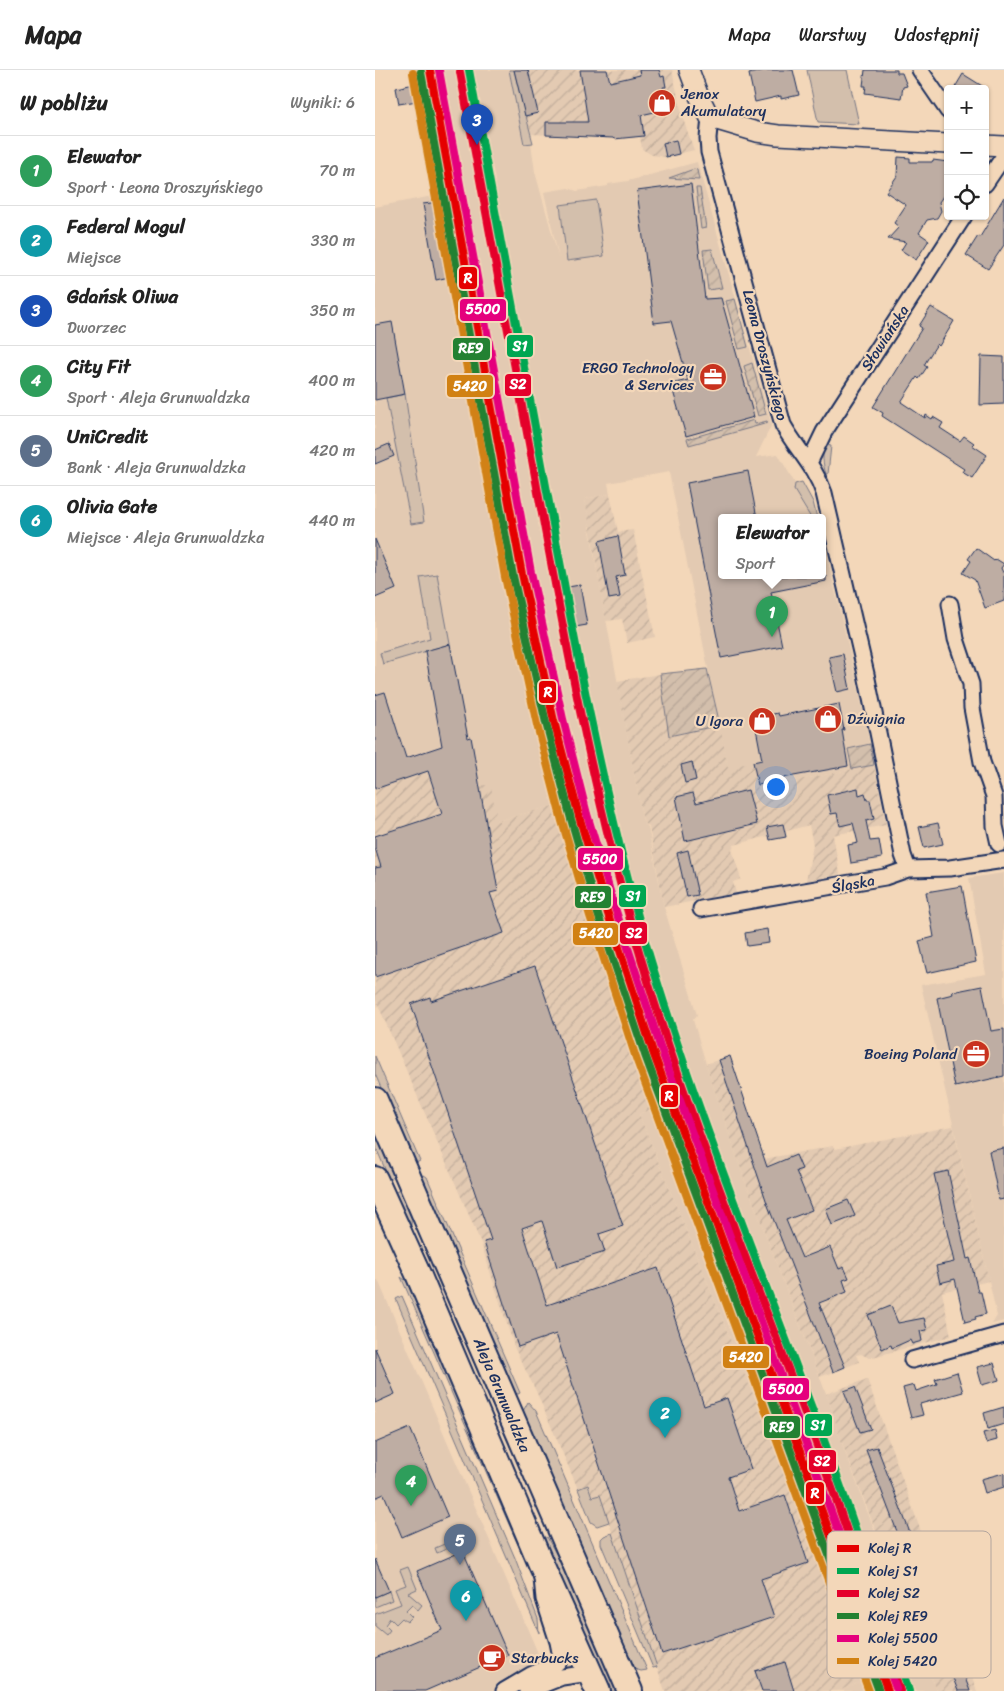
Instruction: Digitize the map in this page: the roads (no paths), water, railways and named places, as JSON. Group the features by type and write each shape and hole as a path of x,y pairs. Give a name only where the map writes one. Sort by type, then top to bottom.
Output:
{"main road":[{"name":"Aleja Grunwaldzka","path":"375,1100 630,1691"},
{"name":"Aleja Grunwaldzka","path":"375,1178 415,1266 541,1564 594,1682"}],"street":[{"path":"689,70 710,118 757,132 778,135 944,144"},
{"path":"920,70 944,105"},
{"name":"Leona Droszyńskiego","path":"710,118 709,152 783,426 819,478 824,493 866,674 902,849 908,869"},
{"path":"989,145 1004,146"},
{"path":"989,178 1004,156"},
{"name":"Słowiańska","path":"809,463 824,432 961,220"},
{"path":"950,604 963,636 971,684 972,708 982,762 994,796 995,826 999,844"},
{"name":"Śląska","path":"701,909 885,877 908,869 950,868 1004,860"},
{"path":"912,1360 1004,1334"},
{"name":"Aleja Grunwaldzka","path":"504,1691 531,1675 554,1665 561,1657 544,1599 541,1564"},
{"name":"Aleja Grunwaldzka","path":"527,1691 562,1677 594,1682"}],"rail line":[{"name":"R","path":"430,70 522,574 554,721 579,816 607,911 653,1052 829,1531"},
{"name":"5500","path":"439,70 531,572 563,719 587,814 615,908 661,1049 838,1531"},
{"name":"S1","path":"469,70 578,658 615,828 630,885 663,1001 683,1060 856,1531"},
{"name":"RE9","path":"421,72 513,576 546,723 571,819 598,914 645,1055 827,1550"},
{"name":"S2","path":"460,72 569,659 606,829 636,941 673,1060 715,1178 804,1411 847,1531"},
{"name":"5420","path":"413,73 505,577 537,725 562,821 590,916 636,1058 827,1577"},
{"name":"5420","path":"864,1678 869,1691"},
{"name":"RE9","path":"874,1678 879,1691"},
{"name":"R","path":"883,1678 888,1691"},
{"name":"5500","path":"892,1678 896,1688"},
{"name":"S2","path":"896,1678 900,1691"},
{"name":"S1","path":"905,1678 909,1691"}],"place":[{"name":"Jenox Akumulatory","path":"662,103"},
{"name":"Gdańsk Oliwa","path":"477,145"},
{"name":"ERGO Technology & Services","path":"713,377"},
{"name":"Elewator","path":"772,637"},
{"name":"Dźwignia","path":"828,719"},
{"name":"U Igora","path":"762,721"},
{"name":"Boeing Poland","path":"976,1054"},
{"name":"Federal Mogul","path":"665,1438"},
{"name":"City Fit","path":"411,1506"},
{"name":"UniCredit","path":"460,1565"},
{"name":"Olivia Gate","path":"466,1621"},
{"name":"Starbucks","path":"492,1658"}]}
